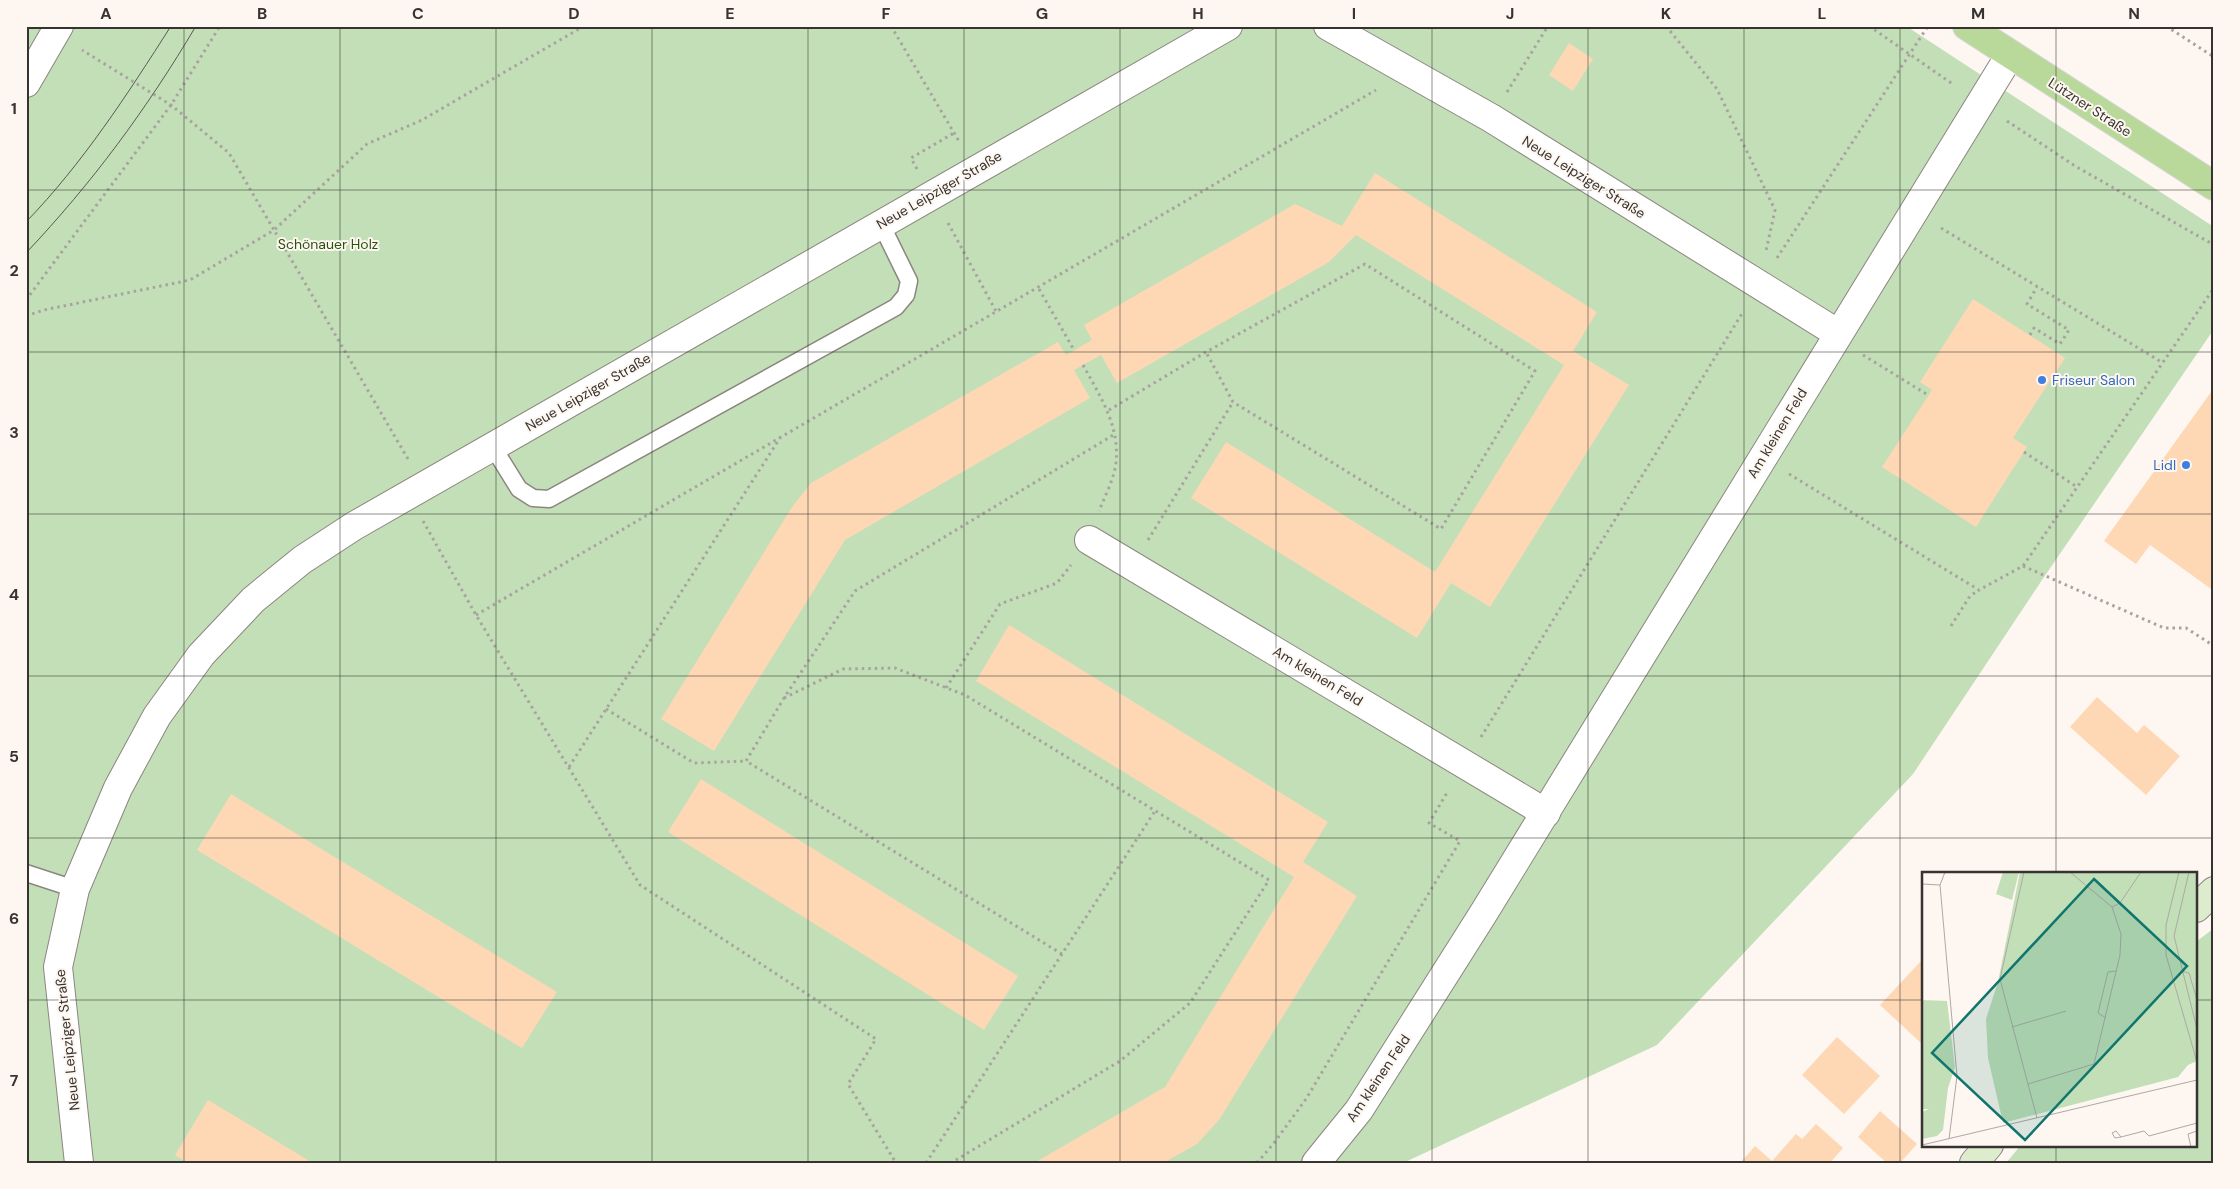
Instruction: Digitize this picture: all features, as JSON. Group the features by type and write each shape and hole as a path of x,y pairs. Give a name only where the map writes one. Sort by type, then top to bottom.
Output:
{"main road":[{"name":"Lützner Straße","path":"1967,26 2214,186"}],"street":[{"name":"Neue Leipziger Straße","path":"79,1163 58,967 75,889 118,788 157,716 201,655 254,600 302,560 354,526 1228,26"},
{"name":"Neue Leipziger Straße","path":"1328,26 1491,118 1836,335"},
{"path":"26,83 57,30"},
{"name":"Am kleinen Feld","path":"1316,1163 1359,1110 1546,813 1836,335 2010,55"},
{"name":"Am kleinen Feld","path":"1089,540 1546,813"},
{"path":"2198,906 2214,891"},
{"path":"1974,1163 1988,1146"}],"lane":[{"path":"493,446 519,489 533,498 549,500 896,307 906,295 909,281 880,224"},
{"path":"26,873 75,889"}],"path":[{"path":"26,300 171,105 220,26"},
{"path":"26,316 44,310 190,280 274,230 366,144 422,120 584,26"},
{"path":"891,26 976,170"},
{"path":"1491,118 1548,26"},
{"path":"1666,26 1717,89 1775,210 1759,285"},
{"path":"1869,26 2075,166 2214,245"},
{"path":"1257,1163 1306,1099 1460,841 1428,823 1759,285 1928,26"},
{"path":"2166,26 2214,57"},
{"path":"57,30 171,105 229,153 274,230 416,491 476,615 640,885 876,1039 848,1084 896,1163"},
{"path":"476,615 780,437 1039,289 1409,71"},
{"path":"920,174 911,158 954,133"},
{"path":"1913,211 2163,362"},
{"path":"944,216 997,313"},
{"path":"1109,410 1206,352 1365,264 1535,371 1441,529 1233,402 1206,352"},
{"path":"2030,335 2034,328 2060,344 2069,330 2027,304 2037,287"},
{"path":"1950,626 1970,596 2023,566 2214,288"},
{"path":"1039,289 1074,350"},
{"path":"1836,335 1928,395"},
{"path":"946,688 1000,604 1057,583 1089,540 1116,464 1115,434 1109,410 1083,365"},
{"path":"1132,566 1233,402"},
{"path":"746,761 784,698 855,592 1115,434"},
{"path":"569,766 780,437"},
{"path":"2024,452 2078,487"},
{"path":"1762,458 1979,590"},
{"path":"2023,566 2164,628 2186,628 2214,646"},
{"path":"784,698 843,669 895,668 965,695 1269,880 1190,1003 1120,1061 951,1163"},
{"path":"606,709 694,763 746,761 1062,954"},
{"path":"926,1163 1155,811"}],"green space":[{"name":"Schönauer Holz","path":"26,26 1906,26 2214,227 2214,329 2042,580 1913,774 1657,1045 1403,1163 26,1163"},
{"path":"2214,928 2214,1163 2006,1163 2020,1146 2198,1146 2198,940"}],"building":[{"path":"1569,43 1593,59 1573,91 1549,75"},
{"path":"1375,173 1597,312 1573,351 1629,385 1490,607 1451,583 1417,638 1191,498 1226,442 1435,572 1564,365 1356,235 1329,262 1117,383 1101,355 1074,370 1090,398 845,540 714,751 661,719 792,507 811,483 1058,342 1066,355 1092,340 1084,325 1295,204 1342,226"},
{"path":"1973,299 2065,358 2013,438 2027,447 1976,527 1882,467 1932,390 1920,382"},
{"name":"Lidl","path":"2214,388 2214,591 2150,545 2136,564 2104,541"},
{"path":"1009,625 1328,822 1303,862 1357,896 1219,1120 1197,1144 1163,1163 1034,1163 1165,1087 1294,877 976,681"},
{"path":"2097,697 2137,733 2144,725 2180,756 2146,795 2070,727"},
{"path":"701,779 1018,976 984,1030 668,832"},
{"path":"231,794 557,992 522,1048 197,850"},
{"path":"1921,961 1922,1042 1880,1005"},
{"path":"1837,1037 1880,1076 1844,1114 1802,1075"},
{"path":"208,1100 313,1163 187,1163 175,1155"},
{"path":"1880,1111 1917,1144 1900,1163 1887,1163 1858,1137"},
{"path":"1816,1124 1843,1148 1830,1163 1740,1163 1755,1146 1772,1161 1796,1134 1802,1139"}],"tram line":[{"path":"26,222 67,176 103,128 171,26"},
{"path":"26,253 74,199 138,116 196,26"}],"place":[{"name":"Friseur Salon","path":"2042,380"},
{"name":"Lidl","path":"2186,465"}]}
